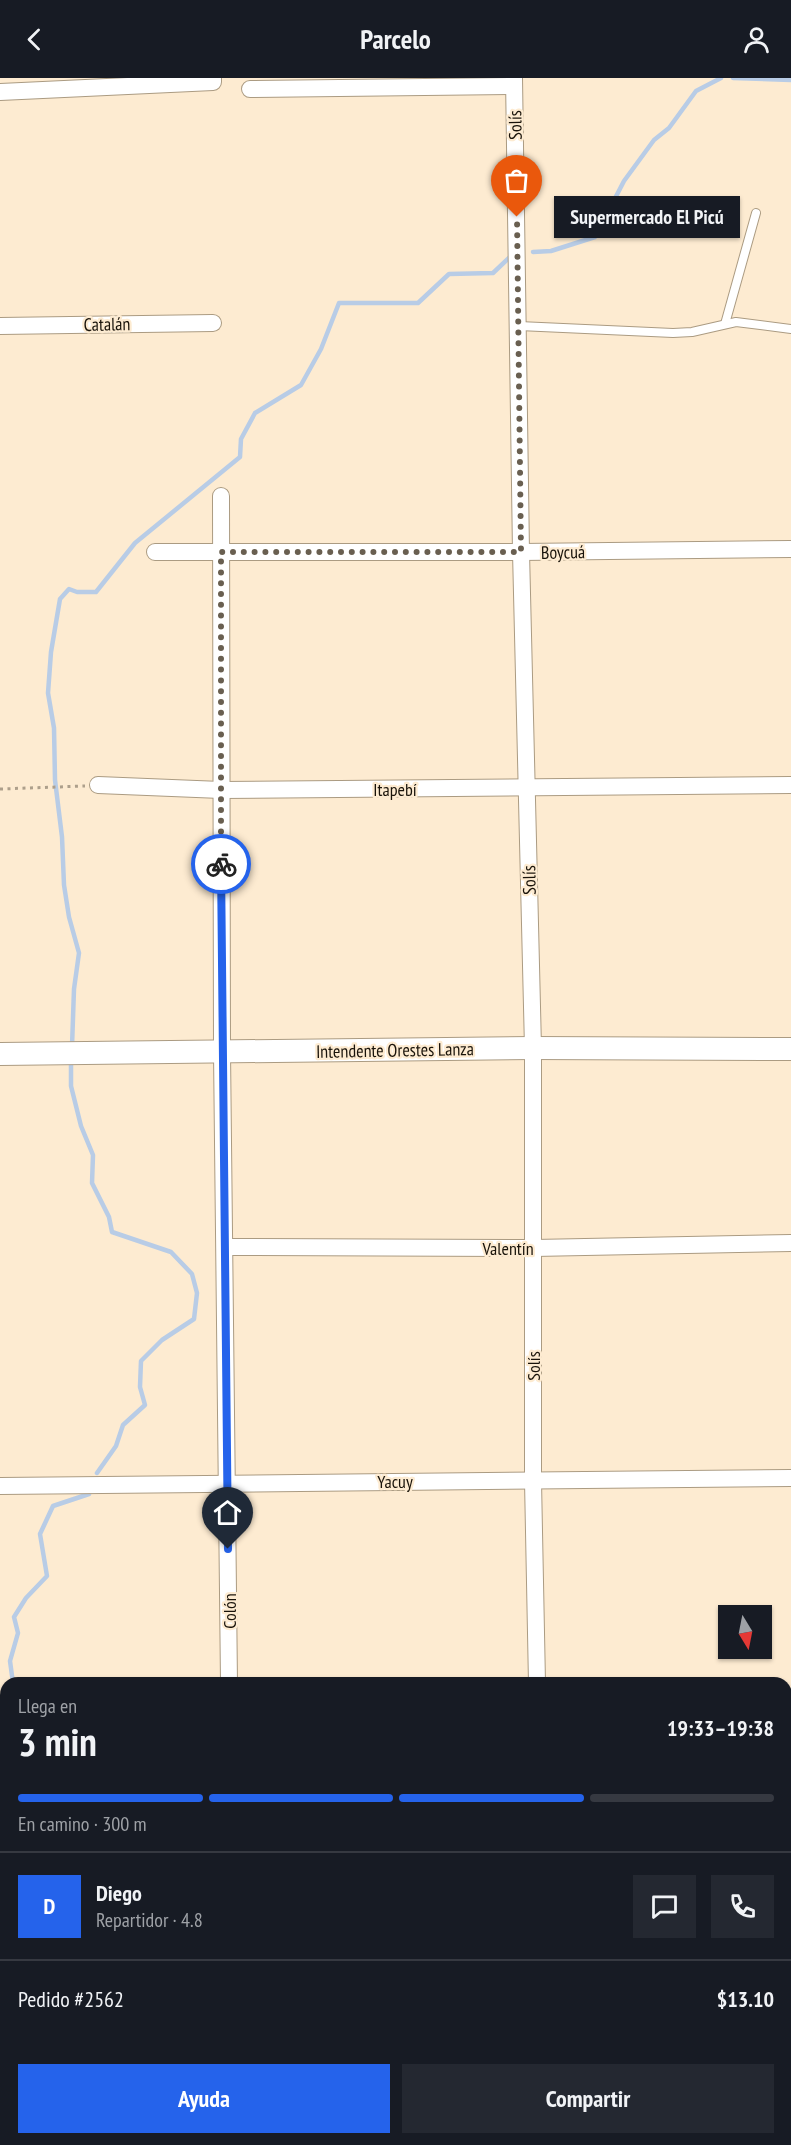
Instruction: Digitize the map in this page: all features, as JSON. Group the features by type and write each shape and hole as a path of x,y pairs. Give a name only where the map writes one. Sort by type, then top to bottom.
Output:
{"street":[{"path":"0,92 213,80"},
{"path":"250,89 514,82"},
{"name":"Solís","path":"514,82 521,552 533,1048 533,1481 537,1677"},
{"name":"Catalán","path":"0,326 213,323"},
{"name":"Colón","path":"221,496 222,1052 229,1677"},
{"name":"Boycuá","path":"155,552 791,549"},
{"name":"Itapebí","path":"99,785 221,790 791,785"},
{"name":"Intendente Orestes Lanza","path":"0,1054 533,1048 791,1049"},
{"name":"Valentín","path":"225,1247 534,1248 791,1243"},
{"name":"Yacuy","path":"0,1486 791,1478"}],"lane":[{"path":"725,324 756,213"},
{"path":"519,326 673,333 692,332 736,322 791,329"}],"path":[{"path":"0,789 99,785"}],"waterway":[{"path":"533,252 551,251 595,237 624,181 654,140 669,128 696,91 721,78"},
{"path":"733,78 791,80"},
{"path":"72,1047 74,989 79,953 69,917 64,885 62,837 55,780 54,728 48,693 51,652 60,599 69,589 77,592 96,592 135,543 240,457 241,439 255,413 301,385 321,349 339,303 418,303 449,274 493,273 512,255"},
{"path":"71,1058 71,1086 81,1126 93,1155 92,1183 109,1217 112,1232 171,1252 192,1274 197,1293 194,1319 162,1340 141,1361 140,1387 145,1405 123,1425 116,1446 97,1473"},
{"path":"12,1677 10,1661 18,1633 14,1617 26,1598 47,1576 40,1534 53,1506 89,1494"}],"way so far":[{"path":"221,864 221,552 521,552 517,217"}],"place":[{"name":"Supermercado El Picú","path":"517,217"}],"route":[{"path":"221,864 228,1549"}]}
